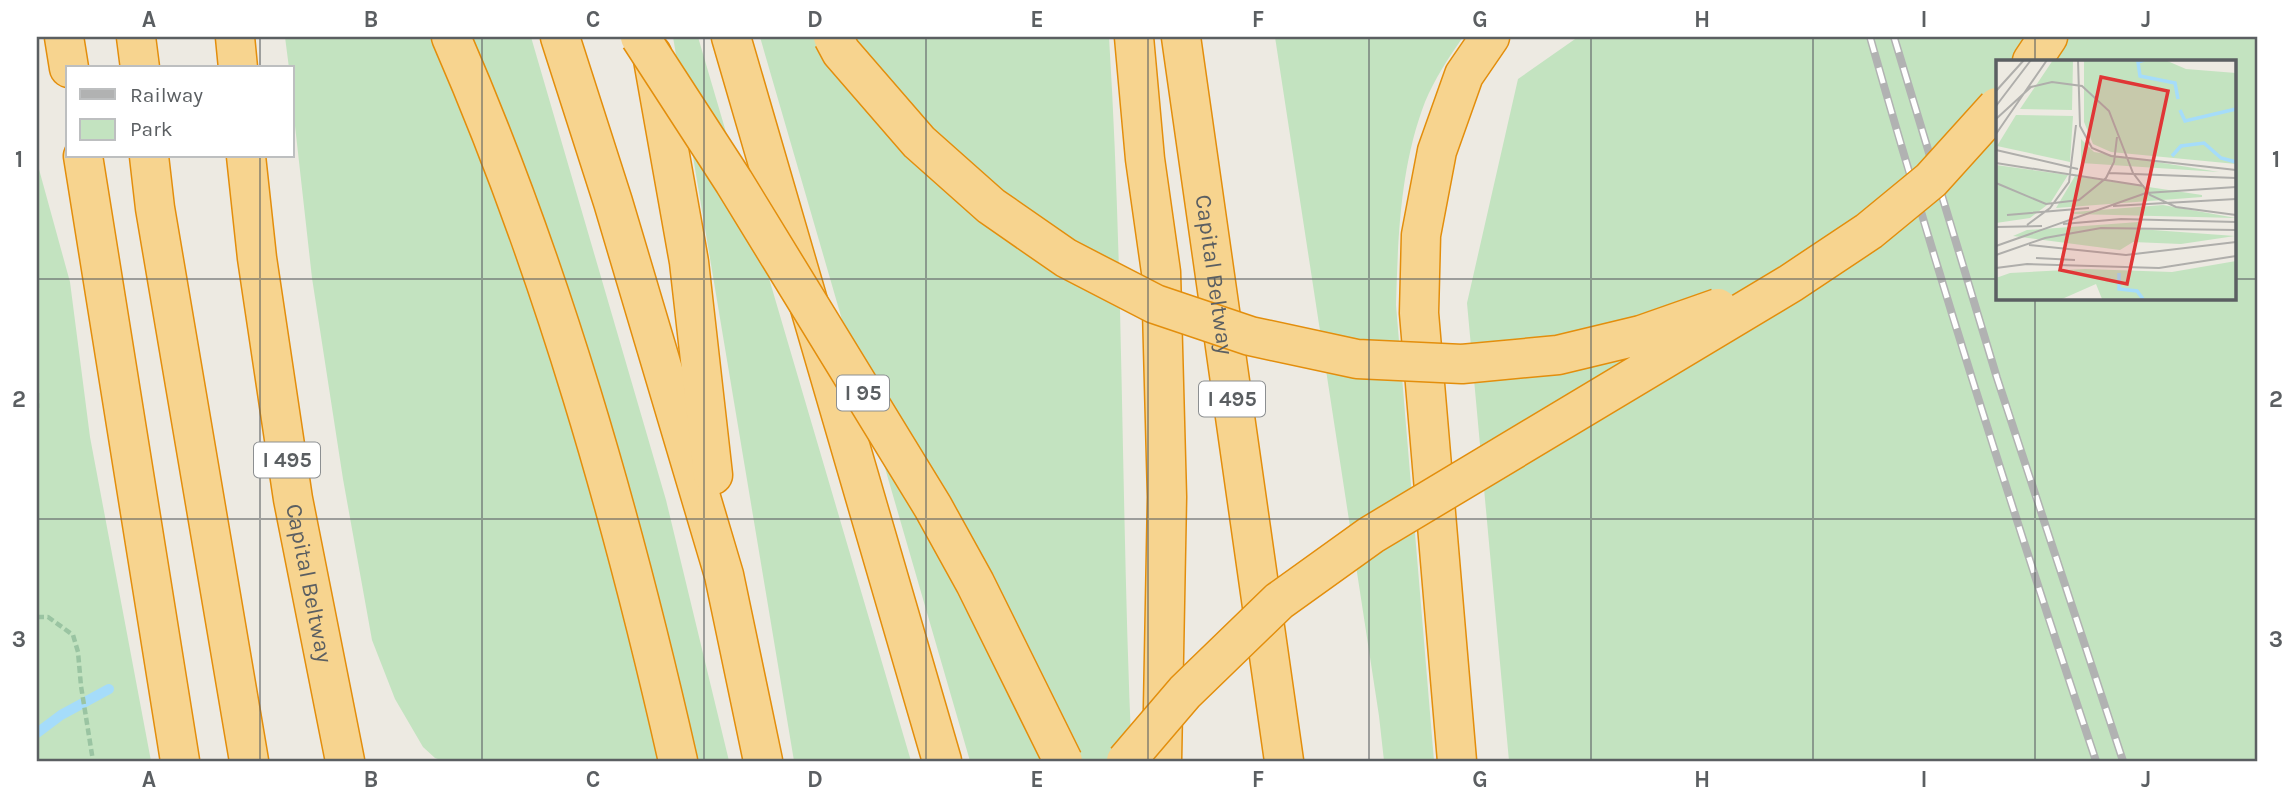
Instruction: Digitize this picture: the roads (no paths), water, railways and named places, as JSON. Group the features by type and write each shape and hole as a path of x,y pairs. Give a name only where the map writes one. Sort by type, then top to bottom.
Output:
{"highway":[{"path":"64,37 69,66"},
{"path":"136,37 139,66"},
{"path":"235,37 238,66"},
{"path":"451,37 529,233 575,372 634,579 678,761"},
{"path":"560,37 613,202 724,575 763,761"},
{"name":"I 95","path":"640,37 734,182 933,507 975,583 1063,761"},
{"path":"649,37 689,262 724,575"},
{"path":"731,37 942,761"},
{"path":"832,37 841,52 919,142 991,206 1066,258 1156,304 1250,336 1357,359 1462,364 1558,355 1641,335 1791,283"},
{"path":"1134,37 1145,159 1161,272 1167,498 1163,761"},
{"name":"Capital Beltway","path":"1181,37 1284,761"},
{"path":"1457,761 1419,313 1422,234 1437,151 1464,75 1490,37"},
{"path":"2033,60 2048,37"},
{"path":"1126,761 1185,692 1289,593 1371,535 1791,283 1869,231 1931,180 1996,108"},
{"path":"83,158 180,761"},
{"path":"149,158 155,208 249,761"},
{"name":"Capital Beltway","path":"246,158 257,258 293,499 345,761"}],"waterway":[{"path":"37,733 61,715 109,689"}],"railway":[{"path":"1870,37 1979,400 2096,761"},
{"path":"1894,37 1997,378 2123,761"}]}
